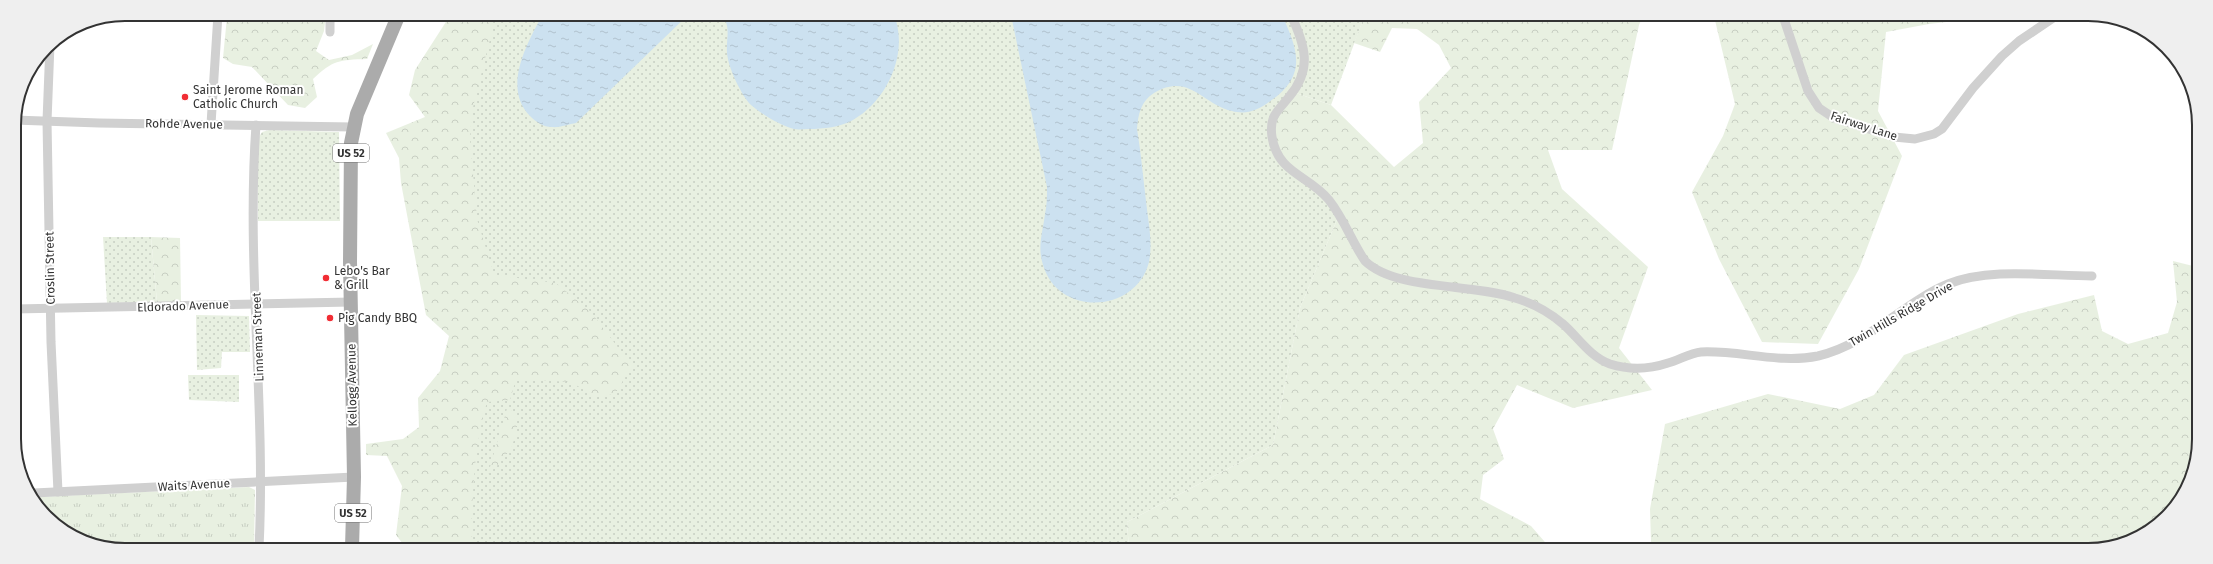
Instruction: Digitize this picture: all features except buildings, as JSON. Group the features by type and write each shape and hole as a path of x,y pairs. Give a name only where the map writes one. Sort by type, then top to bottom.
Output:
{"main road":[{"name":"Kellogg Avenue","path":"352,543 354,477 350,162 353,127 396,21"}],"street":[{"path":"211,124 218,21"},
{"path":"330,21 330,32"},
{"name":"Twin Hills Ridge Drive","path":"1294,21 1303,41 1304,62 1300,80 1293,92 1277,109 1272,120 1271,130 1275,150 1285,166 1308,182 1330,201 1365,261 1372,268 1394,278 1486,291 1515,298 1534,306 1561,322 1594,354 1610,364 1626,367 1654,367 1703,352 1788,358 1818,356 1847,346 1932,293 1960,280 1989,276 2092,276"},
{"name":"Fairway Lane","path":"1785,21 1808,91 1819,108 1834,118 1894,137 1915,139 1929,136 1942,129 1973,88 2002,56 2019,41 2049,21"},
{"name":"Croslin Street","path":"50,54 47,121 51,309 58,492"},
{"name":"Rohde Avenue","path":"21,120 353,127"},
{"name":"Linneman Street","path":"256,125 253,178 262,481 259,543"},
{"name":"Eldorado Avenue","path":"21,309 351,302"},
{"name":"Waits Avenue","path":"36,493 354,477"}],"green space":[{"path":"227,21 325,21 324,31 316,51 329,60 352,55 373,44 367,59 337,62 326,68 313,79 317,97 305,108 288,105 252,67 233,64 223,58"},
{"path":"446,21 491,21 491,35 472,111 470,139 477,219 494,275 556,283 591,312 632,366 615,394 596,397 571,382 516,379 510,400 487,402 476,455 472,512 472,543 402,543 396,535 402,486 387,456 366,455 366,444 403,439 419,427 418,398 440,371 449,336 426,315 401,183 399,158 386,133 425,117 409,95 415,70"},
{"path":"474,21 1363,21 1331,105 1293,92 1308,181 1339,215 1300,308 1273,445 1127,522 1129,543 470,543 459,129"},
{"path":"1363,21 1641,21 1612,150 1548,150 1562,189 1648,267 1619,348 1652,390 1573,408 1517,385 1493,429 1504,459 1483,475 1480,499 1531,526 1546,543 1129,543 1127,522 1273,445 1300,308 1339,215 1329,201 1285,166 1271,130 1293,92 1331,105 1394,167 1423,143 1419,102 1451,68 1439,45 1417,29 1392,28 1380,52 1354,43"},
{"path":"1715,21 1955,21 1886,32 1878,111 1902,156 1859,269 1818,344 1762,342 1719,259 1692,192 1723,136 1735,104"},
{"path":"269,130 339,132 340,221 258,221 257,140 262,132"},
{"path":"103,237 151,237 157,302 107,303"},
{"path":"151,237 180,238 181,302 157,302"},
{"path":"2173,261 2192,266 2192,445 2190,459 2184,479 2170,502 2146,525 2128,535 2108,541 2094,543 1643,543 1651,542 1650,509 1665,424 1768,394 1840,409 1874,395 1904,355 2018,314 2094,295 2102,331 2128,344 2168,333 2177,302"},
{"path":"196,315 249,316 250,352 222,352 221,368 197,370"},
{"path":"188,375 239,375 239,402 189,400"},
{"path":"508,405 517,423 514,440 504,458 488,474"},
{"path":"249,487 255,490 254,543 119,543 105,541 85,535 73,529 52,512 39,497"}],"water":[{"path":"539,21 682,21 576,123 555,127 543,125 532,118 522,105 518,92 520,65 530,38"},
{"path":"725,21 896,21 899,44 897,59 885,88 865,111 853,120 832,127 794,129 771,119 751,105 743,95 732,73 728,59 727,25"},
{"path":"1012,21 1285,21 1295,52 1296,63 1294,73 1289,83 1281,92 1261,107 1247,112 1232,111 1221,107 1195,92 1177,86 1166,87 1154,93 1143,104 1139,113 1137,129 1150,231 1150,254 1149,262 1141,279 1129,292 1114,300 1097,302 1080,301 1064,294 1051,282 1043,265 1040,252 1047,187"}],"place":[{"name":"Saint Jerome Roman Catholic Church","path":"185,97"},
{"name":"Lebo's Bar & Grill","path":"326,278"},
{"name":"Pig Candy BBQ","path":"330,318"}]}
